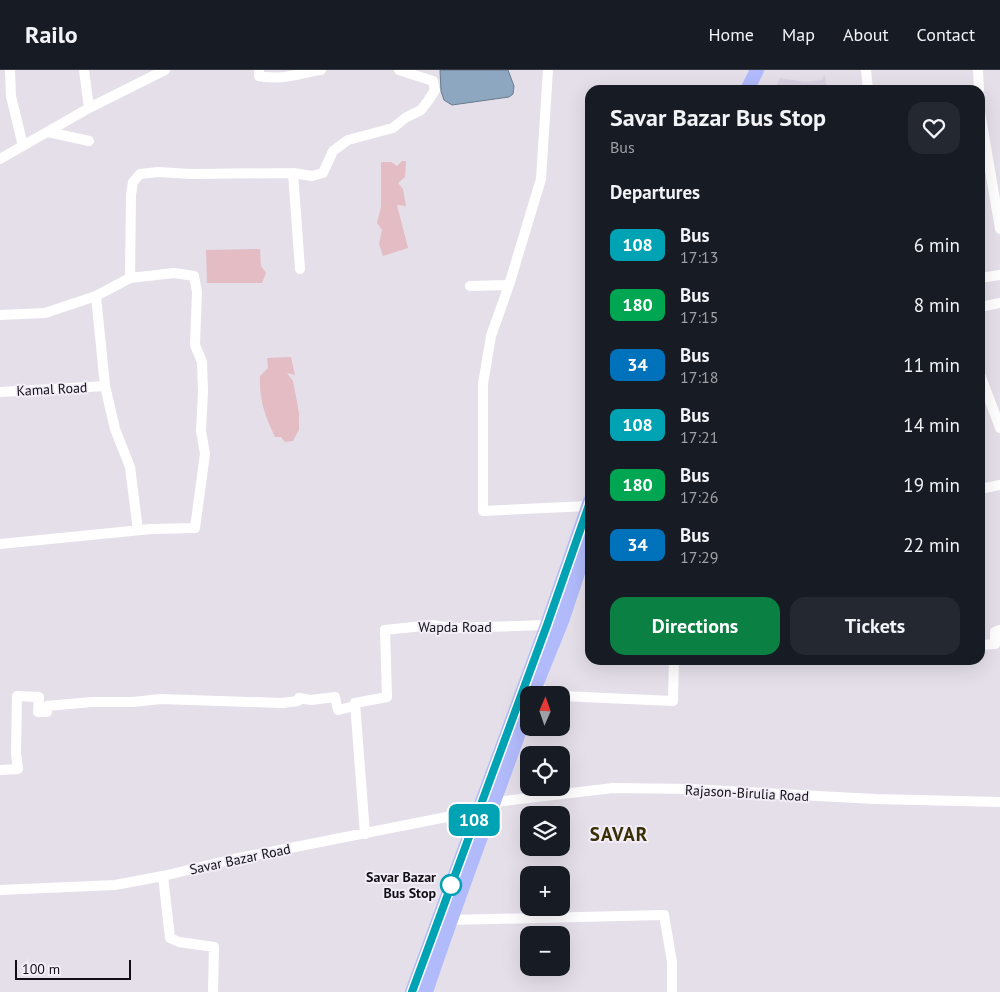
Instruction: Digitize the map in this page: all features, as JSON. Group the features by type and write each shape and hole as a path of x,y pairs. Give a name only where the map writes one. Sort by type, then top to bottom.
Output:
{"highway":[{"path":"750,85 757,70"},
{"path":"760,85 766,70"},
{"path":"412,992 547,625 585,516"},
{"path":"536,686 585,558"},
{"path":"426,992 450,920 520,731"}],"street":[{"path":"10,70 11,96 23,146"},
{"path":"84,70 89,108"},
{"path":"0,159 89,108 166,70"},
{"path":"259,70 259,76 272,79 321,70"},
{"path":"130,278 131,195 133,182 140,174 158,172 191,174 293,173 312,176 323,173 333,151 348,140 393,128 405,118 421,110 428,102 435,90 433,81 427,74 399,70"},
{"path":"548,70 541,179 509,285 490,336 483,384 483,511 585,504"},
{"path":"866,70 868,85"},
{"path":"978,70 979,85"},
{"path":"48,132 89,141"},
{"path":"985,141 1000,229"},
{"path":"293,173 300,269"},
{"path":"0,315 45,312 96,296 130,278 174,273 194,276 197,292 195,345 202,362 201,431 205,454 196,528 138,530 0,544"},
{"path":"985,277 1000,275"},
{"path":"470,286 509,285"},
{"path":"96,296 105,386 115,428 130,467 138,530"},
{"path":"985,306 1000,303"},
{"name":"Kamal Road","path":"0,392 105,386"},
{"path":"985,388 1000,428"},
{"path":"985,488 1000,485"},
{"name":"Wapda Road","path":"355,706 354,703 387,697 385,630 432,625 451,628 547,625"},
{"path":"985,645 994,644 995,632 1000,630"},
{"path":"570,696 673,701 674,665"},
{"path":"0,770 18,769 16,754 17,696 38,697 38,712 47,712 47,706 60,704 133,702 161,699 282,703 298,701 299,698 312,700 335,697 338,710 355,706 365,834"},
{"name":"Rajason-Birulia Road","path":"495,802 613,788 690,790 875,800 1000,802"},
{"name":"Savar Bazar Road","path":"0,890 114,885 163,876 234,859 477,811"},
{"path":"163,876 170,938 179,942 214,946 213,992"},
{"path":"450,920 664,915 672,962 672,992"}],"shaded area":[{"path":"825,75 826,85 776,85 780,78 805,82 822,80"},
{"path":"402,161 406,161 405,177 398,183 403,189 406,206 397,205 408,248 383,256 379,244 382,230 377,223 381,207 381,162 391,162 397,166"},
{"path":"260,249 261,266 266,273 262,283 207,283 206,250"},
{"path":"291,357 295,375 287,373 293,381 299,413 299,430 293,441 285,442 281,437 275,437 268,422 263,408 260,376 268,368 267,358"}],"water":[{"path":"440,70 508,70 514,86 513,94 509,97 452,105 444,100 441,91"}],"bus line":[{"name":"108","path":"412,992 585,516"}],"place":[{"name":"Savar Bazar Bus Stop","path":"451,885"}],"district":[{"name":"SAVAR","path":"619,834"}]}
